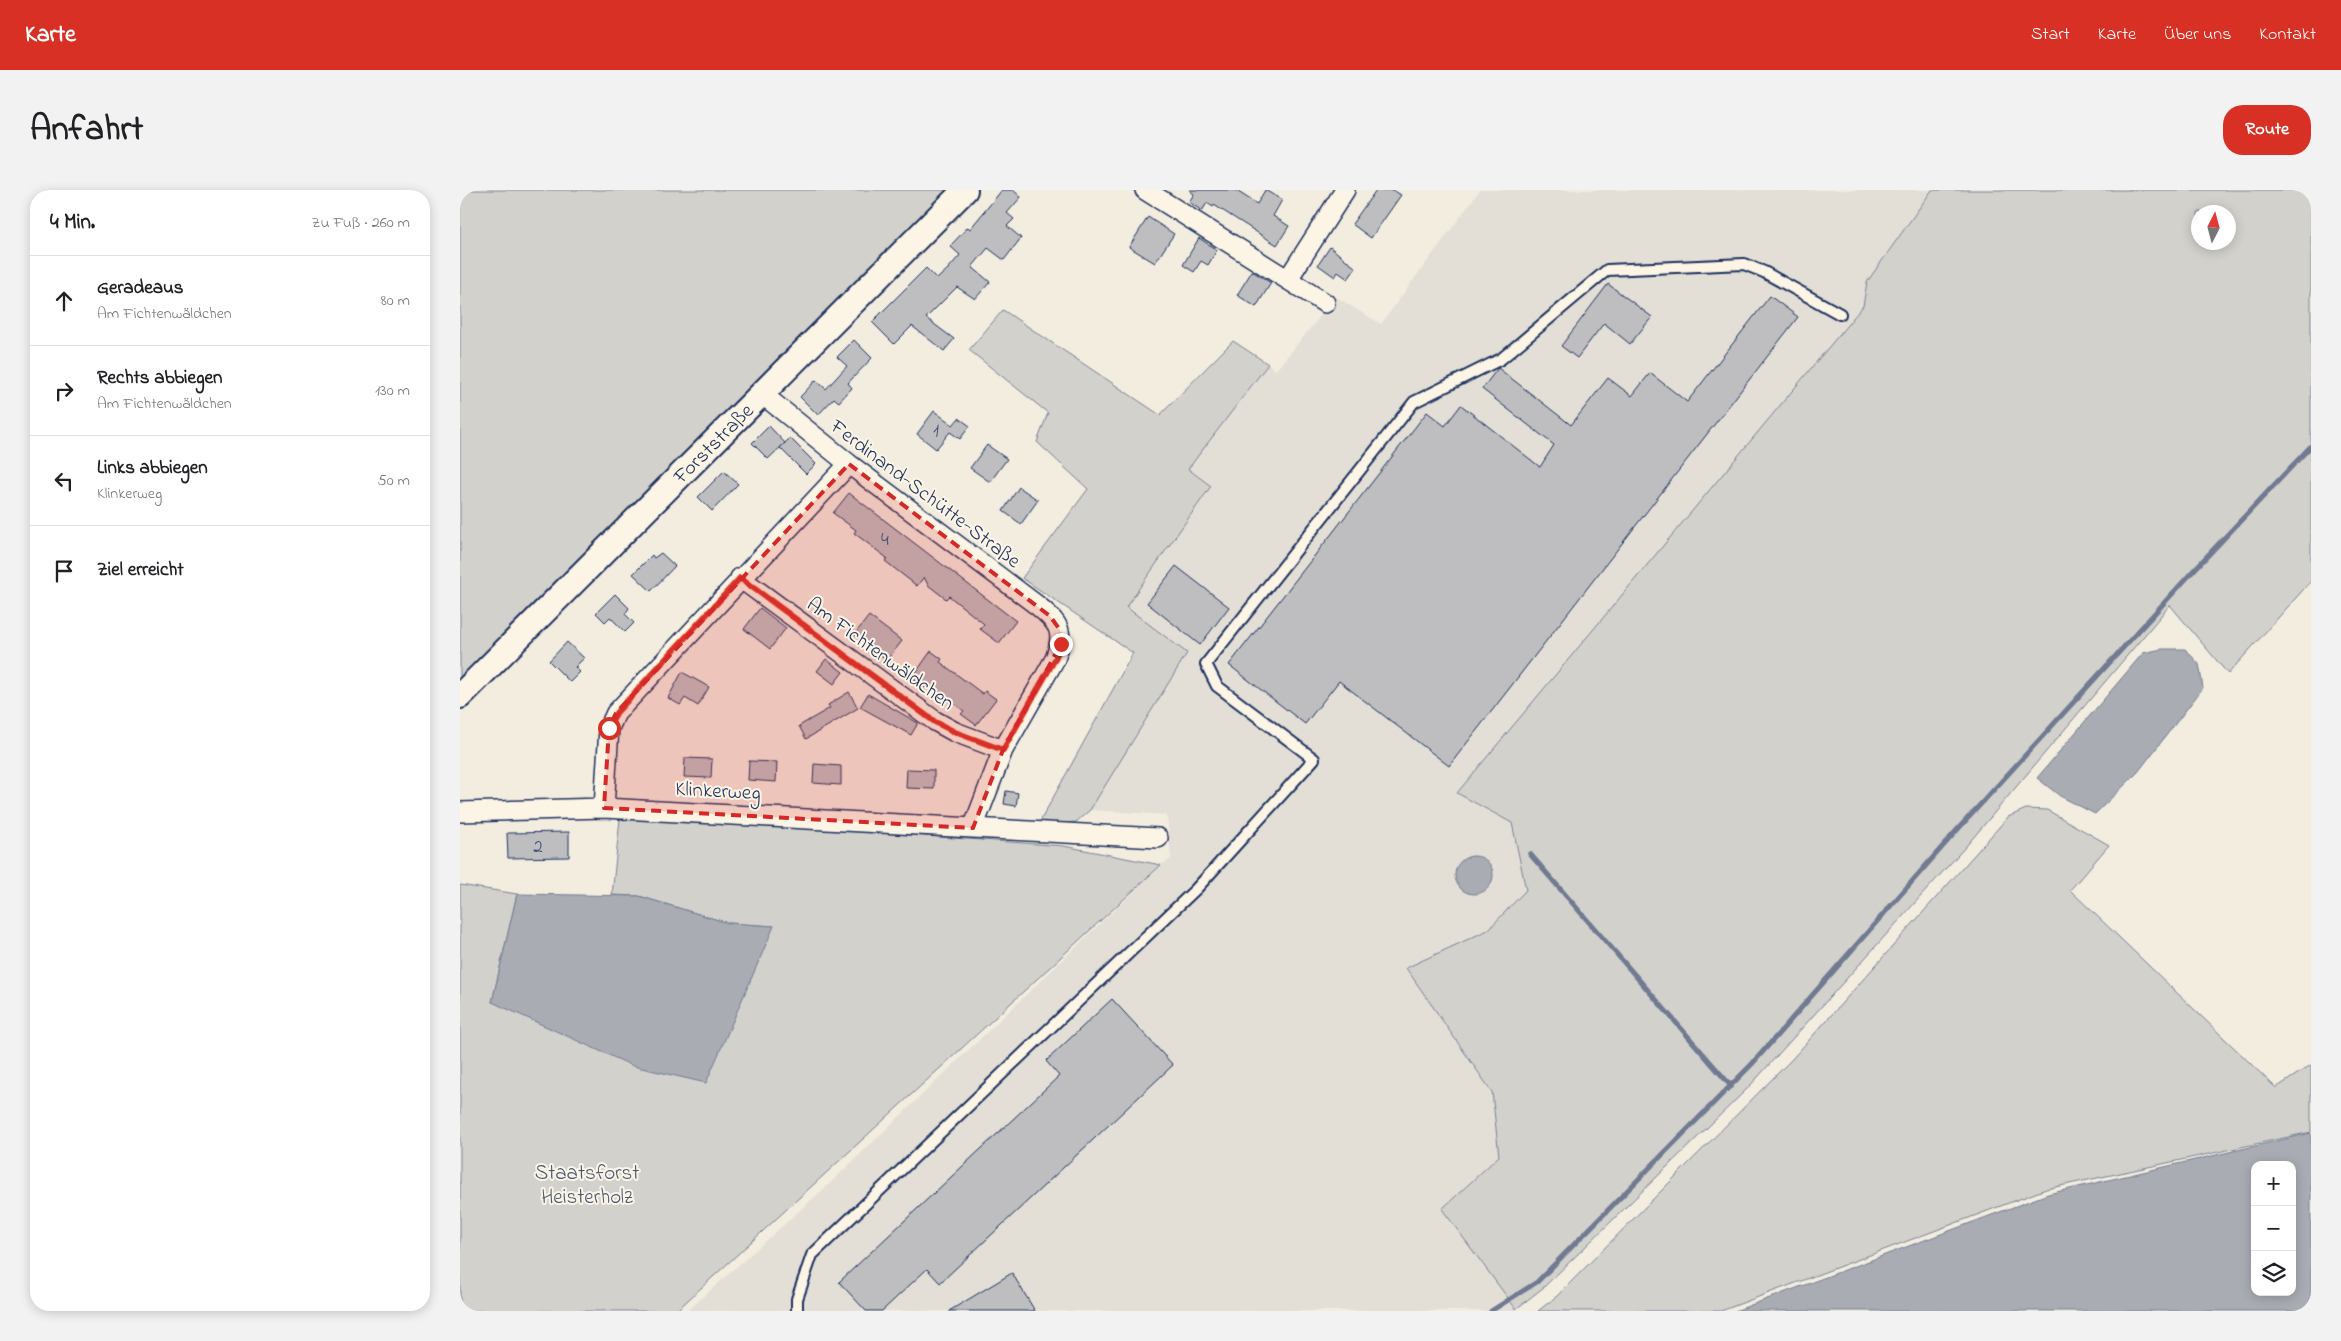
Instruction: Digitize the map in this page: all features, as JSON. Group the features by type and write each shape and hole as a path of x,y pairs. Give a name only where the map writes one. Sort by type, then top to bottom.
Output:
{"street":[{"name":"Forststraße","path":"460,696 965,190"},
{"path":"1144,190 1288,278 1325,303"},
{"path":"1288,278 1345,190"},
{"name":"Ferdinand-Schütte-Straße","path":"762,394 849,464 1050,616 1060,630 1061,644 1055,659 1003,750"},
{"path":"604,808 611,720 740,578 849,464"},
{"name":"Am Fichtenwäldchen","path":"740,578 935,722 955,732 1003,750"},
{"path":"973,828 1003,750"},
{"name":"Klinkerweg","path":"460,812 604,808 1158,838"}],"lane":[{"path":"797,1311 797,1299 812,1255 1196,889 1314,759 1217,686 1206,664 1414,402 1501,359 1607,270 1744,264 1764,272 1840,314"}],"highlighted area":[{"path":"849,464 1050,616 1060,630 1061,644 1003,750 973,828 604,808 609,728 616,713"}],"shaded area":[{"path":"1480,190 1932,190 1867,282 1863,306 1457,793 1512,823 1526,890 1488,930 1406,968 1492,1092 1499,1156 1442,1209 1516,1309 1513,1311 687,1311 825,1188 1161,865 1171,859 1167,815 1090,810 1187,653 1126,607 1211,486 1188,469 1268,364 1276,370 1336,297 1381,324"},
{"path":"2162,649 2185,649 2199,664 2203,688 2138,772 2095,814 2060,796 2037,778 2143,653"},
{"path":"1474,856 1488,861 1493,875 1488,889 1474,894 1460,889 1455,875 1460,861"},
{"path":"517,894 639,896 728,923 774,926 706,1083 633,1066 492,1002"},
{"path":"2311,1133 2311,1311 1735,1311 2048,1194"}],"green space":[{"path":"460,190 948,190 460,687"},
{"path":"1932,190 2311,190 2311,581 2228,674 2170,605 1967,845 1748,1088 1544,1287 1516,1309 1442,1209 1499,1156 1492,1092 1406,968 1488,930 1526,890 1512,823 1457,793 1863,306 1867,282"},
{"path":"1003,310 1160,415 1233,341 1268,364 1188,469 1211,486 1126,607 1187,653 1090,810 1076,822 1038,825 1133,653 1022,578 1088,489 1037,442 1048,413 969,350"},
{"path":"2026,809 2047,810 2109,845 2070,890 2276,1088 2311,1065 2311,1132 2046,1189 1721,1311 1538,1311 1557,1296 1793,1058 2008,817"},
{"name":"Staatsforst Heisterholz","path":"620,819 772,825 1064,846 1161,865 676,1311 460,1311 460,885 517,894 492,1002 774,926 728,923 639,896 612,895"}],"building":[{"path":"1002,190 1013,190 1021,197 1007,213 1014,219 1007,226 1021,238 1004,260 988,248 972,267 990,282 975,299 957,287 926,318 954,339 944,351 912,326 894,344 872,322 926,268 937,279 948,269 960,255 950,246 968,227 970,229"},
{"path":"1189,190 1235,190 1257,204 1265,190 1282,200 1273,216 1289,226 1277,245 1214,205 1213,207 1207,203 1202,211 1189,202 1194,194"},
{"path":"1376,190 1393,190 1401,195 1371,238 1352,224"},
{"path":"1148,217 1174,234 1155,263 1129,247"},
{"path":"1199,238 1217,250 1208,265 1201,261 1194,272 1183,265"},
{"path":"1330,247 1356,268 1348,279 1338,272 1335,277 1318,265"},
{"path":"1252,271 1271,283 1256,307 1237,295"},
{"path":"1608,284 1652,317 1630,344 1604,323 1577,358 1561,346"},
{"path":"1770,296 1798,317 1449,766 1339,681 1305,724 1229,665 1427,412 1445,426 1461,405 1540,467 1554,445 1482,389 1498,368 1571,425 1608,378 1632,396 1650,373 1687,402"},
{"path":"854,340 872,358 848,383 852,388 839,402 834,398 818,415 800,397 816,380 826,389 847,366 837,357"},
{"path":"934,411 953,425 959,418 970,426 960,439 950,432 936,449 917,434"},
{"path":"769,426 785,443 768,459 752,443"},
{"path":"790,438 816,464 806,474 780,448"},
{"path":"987,445 1007,459 990,482 970,468"},
{"path":"724,471 738,484 712,511 698,497"},
{"path":"1019,487 1038,500 1021,524 1003,511"},
{"path":"849,493 1016,621 999,643 980,629 984,624 949,596 946,599 928,585 924,577 917,586 885,561 887,558 854,533 856,530 833,513"},
{"path":"661,553 675,566 651,591 633,574 652,555 654,558"},
{"path":"1176,566 1229,607 1200,645 1147,603"},
{"path":"615,594 629,608 625,614 634,623 625,632 610,617 605,622 596,613"},
{"path":"760,608 786,628 770,649 744,629"},
{"path":"869,616 902,641 887,660 854,635"},
{"path":"567,642 584,658 575,667 580,672 570,682 549,661"},
{"path":"931,651 942,659 940,662 983,694 985,691 996,699 976,725 961,714 964,711 930,686 927,689 912,678"},
{"path":"826,659 843,672 834,684 817,671"},
{"path":"682,672 709,687 698,706 685,698 680,705 668,698"},
{"path":"849,692 858,708 806,739 799,726 830,708 828,705"},
{"path":"868,694 918,723 911,735 860,707"},
{"path":"685,758 712,759 711,778 684,777"},
{"path":"749,761 777,762 776,782 748,780"},
{"path":"814,764 841,766 841,785 813,783"},
{"path":"907,769 934,770 934,789 906,788"},
{"path":"1006,791 1018,793 1016,806 1004,804"},
{"path":"569,832 569,857 508,858 507,833"},
{"path":"1112,999 1173,1065 940,1283 927,1269 882,1311 866,1311 839,1282 1059,1076 1046,1061"},
{"path":"1012,1273 1035,1311 949,1311"}],"waterway":[{"path":"1491,1311 1537,1282 1752,1064 1958,829 2194,570 2311,446"},
{"path":"1530,854 1731,1086"}],"route":[{"path":"609,728 611,720 616,713 740,578 935,722 955,732 1003,750 1055,659 1061,644"}]}
